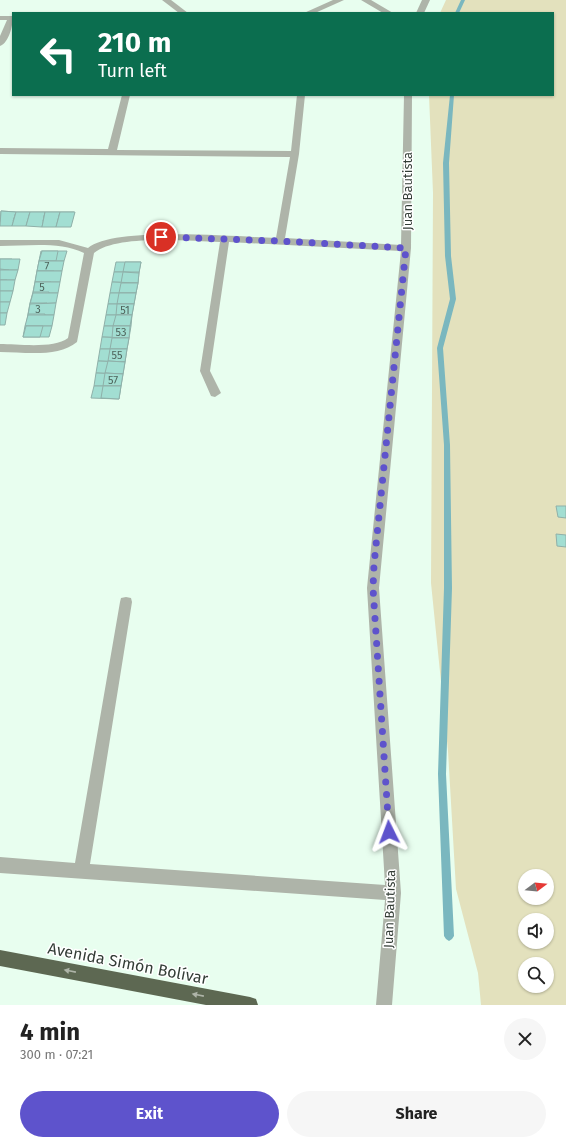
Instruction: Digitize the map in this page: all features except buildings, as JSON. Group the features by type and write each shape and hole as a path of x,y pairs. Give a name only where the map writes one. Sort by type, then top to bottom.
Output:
{"highway":[{"name":"Avenida Simón Bolívar","path":"0,958 250,1005"}],"street":[{"path":"166,0 183,12"},
{"path":"310,12 340,0"},
{"path":"365,0 386,12"},
{"path":"420,12 426,0"},
{"path":"0,18 12,18 0,44"},
{"path":"112,152 126,96"},
{"path":"280,241 295,154 301,96"},
{"name":"Juan Bautista","path":"384,1005 393,893 373,588 374,565 406,248 408,96"},
{"path":"0,151 295,154"},
{"path":"0,348 51,348 66,345 73,339 89,252 96,246 116,240 161,237 280,241 406,248"},
{"path":"215,393 205,371 225,239"},
{"path":"0,243 68,244 82,246 89,252"},
{"path":"81,871 126,602"},
{"path":"0,865 393,893"}],"shaded area":[{"path":"446,0 566,0 566,1005 481,1005 478,973 456,889 448,751 431,583 433,193 429,96 554,96 554,12 440,12"}],"waterway":[{"path":"457,12 463,0"},
{"path":"449,936 442,774 448,588 447,445 440,348 453,299 448,256 446,163 452,96"}],"route":[{"path":"161,237 280,241 406,248 374,565 373,588 389,832"}]}
